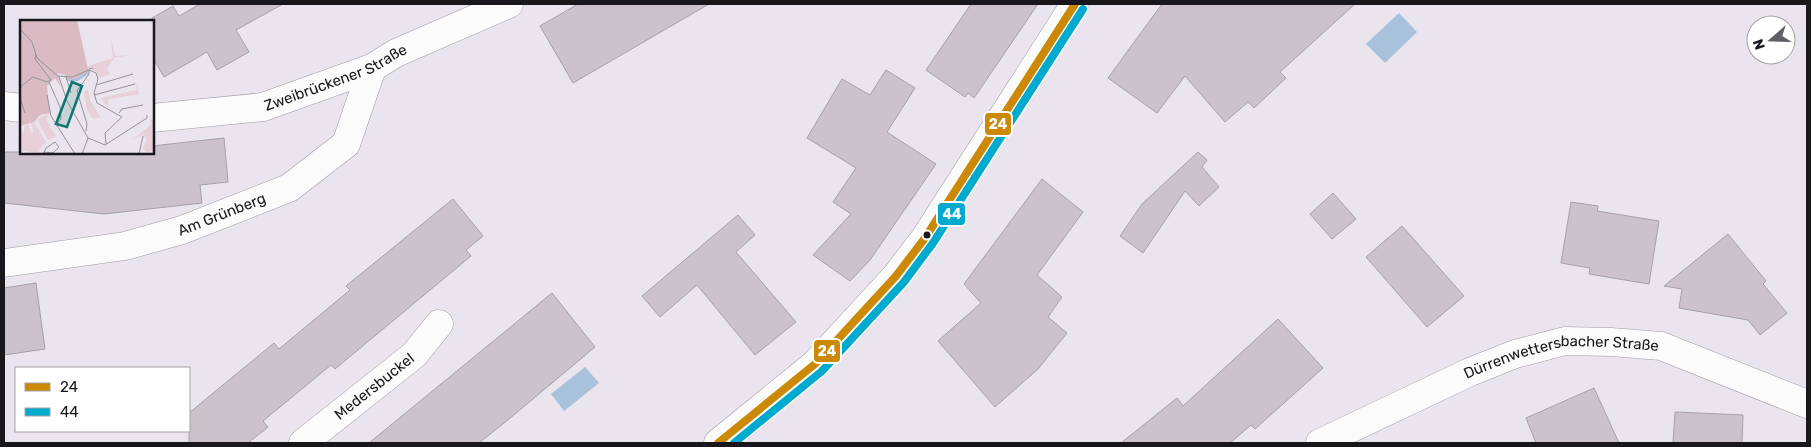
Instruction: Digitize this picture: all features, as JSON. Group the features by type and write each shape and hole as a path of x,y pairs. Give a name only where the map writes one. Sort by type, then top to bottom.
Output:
{"street":[{"name":"Zweibrückener Straße","path":"154,118 263,107 372,68 396,53 509,4"},
{"path":"718,443 815,364 896,276 930,231 1075,4"},
{"name":"Am Grünberg","path":"4,263 124,246 182,230 289,188 346,144 372,68"},
{"path":"4,106 20,108"},
{"name":"Medersbuckel","path":"303,443 414,355 439,324"},
{"name":"Dürrenwettersbacher Straße","path":"1320,443 1470,372 1515,354 1564,342 1611,342 1661,346 1807,404"}],"water":[{"path":"1399,13 1417,32 1385,63 1366,44"},
{"path":"585,367 599,383 564,411 551,394"}],"building":[{"path":"200,4 283,4 236,30 249,52 217,70 207,52 164,77 154,60 154,20 152,18 173,6 179,16"},
{"path":"578,4 709,4 573,83 540,26"},
{"path":"971,4 1038,4 974,98 968,93 965,97 926,70"},
{"path":"1162,4 1355,4 1280,72 1286,78 1254,108 1248,102 1225,122 1185,76 1157,113 1108,78"},
{"path":"886,70 915,88 887,132 936,164 870,260 850,281 813,255 851,214 833,202 856,168 807,138 842,79 870,95"},
{"path":"224,138 228,182 200,185 202,203 104,214 4,203 4,152 20,152 20,154 154,154 154,146"},
{"path":"1198,152 1207,160 1202,167 1219,187 1199,206 1185,191 1143,253 1120,236 1142,204"},
{"path":"1042,179 1083,212 1037,275 1062,297 1048,317 1067,333 1038,369 995,407 938,341 981,303 964,284"},
{"path":"1333,193 1356,219 1332,239 1310,214"},
{"path":"453,199 483,236 466,250 471,256 335,369 331,365 263,421 268,427 248,443 189,443 190,412 274,343 279,349 350,290 346,286"},
{"path":"1571,202 1598,206 1597,211 1659,221 1649,284 1589,274 1590,268 1561,263"},
{"path":"738,215 755,235 736,252 796,322 755,355 697,285 660,317 642,296"},
{"path":"1402,226 1464,296 1427,327 1366,257"},
{"path":"1728,234 1766,281 1763,284 1787,313 1760,335 1748,320 1679,308 1682,289 1664,286"},
{"path":"36,283 45,349 4,355 4,288"},
{"path":"552,293 595,347 509,419 479,443 369,443"},
{"path":"1278,319 1323,368 1255,429 1251,425 1230,443 1121,443 1177,398 1183,406"},
{"path":"1594,388 1619,443 1536,443 1526,418"},
{"path":"1675,412 1743,415 1742,443 1673,443"}],"transit line":[{"name":"24","path":"718,443 815,364 896,276 925,238 1075,4"},
{"name":"44","path":"734,443 822,371 904,282 933,243 1083,9"}]}
